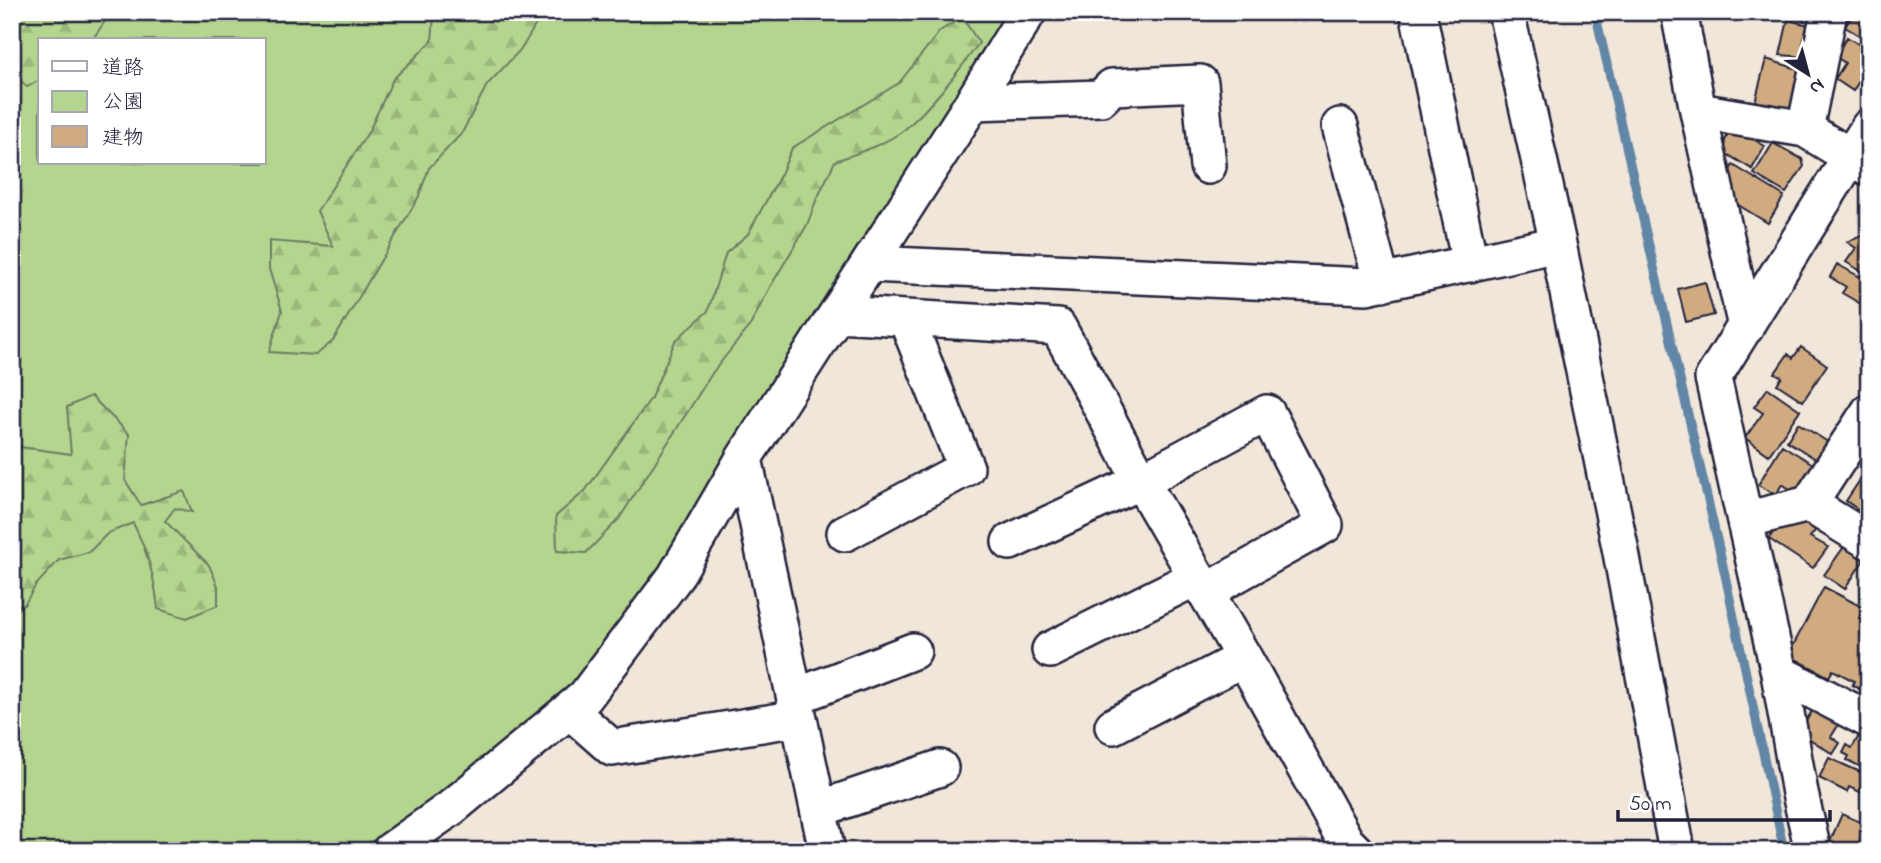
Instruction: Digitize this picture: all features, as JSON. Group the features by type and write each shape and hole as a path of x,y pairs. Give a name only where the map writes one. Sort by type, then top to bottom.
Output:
{"street":[{"path":"390,851 452,808 585,697 675,577 744,458 1028,12"},
{"path":"1418,12 1470,264"},
{"path":"1506,12 1558,244 1620,547 1677,851"},
{"path":"1679,12 1746,327"},
{"path":"1805,128 1827,13"},
{"path":"973,102 1101,99 1112,87 1199,83 1208,166"},
{"path":"1698,111 1805,128 1860,163"},
{"path":"1340,126 1382,283"},
{"path":"1813,851 1779,673 1713,378 1860,163 1869,127"},
{"path":"869,264 1367,286 1558,244"},
{"path":"837,314 1058,327 1141,481 1244,658 1344,848"},
{"path":"845,533 966,468 906,318"},
{"path":"1745,520 1809,504 1869,412"},
{"path":"1010,542 1141,481 1267,413 1325,525 1201,584 1050,650"},
{"path":"744,458 827,851"},
{"path":"1809,504 1869,541"},
{"path":"569,710 612,748 797,708 913,651"},
{"path":"1113,726 1244,658"},
{"path":"1779,673 1869,720"},
{"path":"819,809 940,768"}],"path":[{"path":"12,17 18,12"}],"green space":[{"path":"12,12 1010,12 661,566 573,685 445,793 388,833 352,851 12,851"},
{"path":"12,12 109,12 93,38 38,38 38,81 27,87 12,72"},
{"path":"438,12 543,12 522,48 487,85 462,133 429,168 418,198 333,341 316,355 269,352 282,311 269,269 269,241 333,246 317,211 369,131 393,79 432,41 434,15"},
{"path":"962,17 979,43 944,89 904,130 862,152 835,161 807,225 751,324 713,372 619,519 586,553 557,551 556,516 585,491 651,398 675,341 708,311 726,253 748,234 792,148 899,83 940,31"},
{"path":"91,396 129,434 125,480 141,505 184,491 192,512 175,508 165,521 209,565 218,586 218,605 187,618 158,609 150,565 133,523 108,533 89,552 59,560 36,585 24,605 12,605 12,443 21,447 71,454 67,407"}],"building":[{"path":"1847,12 1869,12 1869,41 1845,27 1851,17"},
{"path":"1788,20 1813,26 1808,57 1780,55"},
{"path":"1847,37 1869,51 1869,65 1853,91 1835,79 1845,63 1835,56"},
{"path":"1766,59 1804,71 1796,112 1754,106"},
{"path":"1732,127 1765,146 1752,169 1720,150"},
{"path":"1773,143 1802,159 1804,166 1786,193 1754,174"},
{"path":"1733,165 1784,196 1768,223 1725,197 1733,183 1725,178"},
{"path":"1869,233 1869,276 1846,262 1856,248 1847,242"},
{"path":"1837,264 1869,282 1869,302 1866,307 1842,293 1846,287 1830,277"},
{"path":"1705,282 1714,315 1686,322 1678,289"},
{"path":"1801,347 1827,365 1803,401 1777,384 1782,377 1775,373 1788,354 1793,358"},
{"path":"1768,388 1800,410 1769,455 1745,438 1763,413 1754,407"},
{"path":"1798,423 1831,444 1819,461 1787,441"},
{"path":"1782,445 1813,464 1796,493 1782,484 1776,495 1758,485"},
{"path":"1866,471 1869,473 1869,517 1846,501"},
{"path":"1807,520 1818,527 1810,537 1828,547 1813,568 1769,539 1777,525"},
{"path":"1846,544 1865,558 1845,589 1824,575"},
{"path":"1824,587 1864,608 1859,618 1869,623 1869,694 1852,685 1854,681 1833,670 1829,677 1788,655"},
{"path":"1814,708 1839,724 1831,737 1840,743 1833,754 1799,732"},
{"path":"1861,732 1869,737 1869,771 1847,760 1849,756 1843,753 1847,745 1852,748"},
{"path":"1829,758 1869,776 1869,796 1849,787 1847,792 1819,778"},
{"path":"1842,814 1867,825 1855,851 1834,851 1827,848"}],"waterway":[{"path":"1595,12 1722,561 1784,851"}]}
